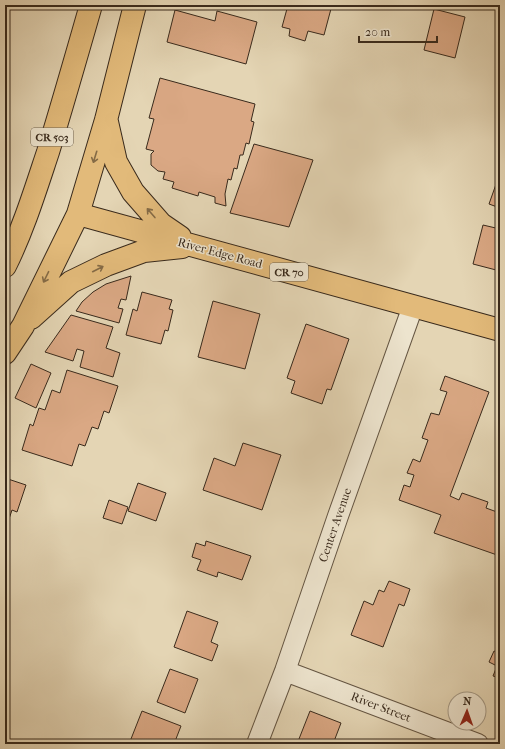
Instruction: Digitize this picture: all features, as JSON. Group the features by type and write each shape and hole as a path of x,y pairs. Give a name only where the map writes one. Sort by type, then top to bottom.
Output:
{"main road":[{"name":"CR 503","path":"5,266 15,246 33,199 92,5"},
{"path":"5,353 22,326 78,214 106,120 135,5"},
{"path":"106,120 116,162 133,192 161,224 193,245"},
{"name":"River Edge Road","path":"78,214 500,330"},
{"path":"22,326 71,282 106,264 144,251 193,245"}],"street":[{"name":"Center Avenue","path":"257,744 285,671 340,508 413,306"},
{"name":"River Street","path":"285,671 478,744"}],"building":[{"path":"288,5 332,5 324,35 308,31 305,41 289,36 290,29 282,27"},
{"path":"434,9 465,17 455,58 424,50"},
{"path":"175,10 215,21 217,11 257,22 246,64 167,42"},
{"path":"160,78 255,104 251,121 254,122 249,144 246,143 243,155 240,155 237,169 234,168 231,180 228,179 225,194 226,206 215,203 215,197 199,192 198,196 172,188 174,182 163,179 165,172 158,171 151,165 151,154 154,151 146,149 154,119 149,118"},
{"path":"254,144 313,160 289,227 230,213"},
{"path":"500,173 500,208 489,204"},
{"path":"483,225 500,229 500,271 473,264"},
{"path":"131,276 126,300 121,299 118,308 123,309 119,323 76,311 82,302 93,292 106,284"},
{"path":"142,292 172,300 169,309 173,310 168,331 165,330 161,344 126,335 133,309 137,311"},
{"path":"213,301 260,314 245,369 198,357"},
{"path":"71,315 113,327 106,348 120,353 113,377 80,367 84,351 77,349 73,361 45,352"},
{"path":"306,324 349,339 331,390 327,389 322,404 291,393 295,381 287,378"},
{"path":"31,364 51,373 36,408 15,398"},
{"path":"67,370 118,386 109,413 104,411 98,429 92,427 85,446 79,444 72,466 22,450 30,424 33,426 39,408 45,410 52,390 60,393"},
{"path":"445,376 489,392 450,496 459,500 462,493 488,502 486,508 497,512 500,507 500,556 434,533 441,515 399,500 404,485 410,487 414,475 407,473 413,459 420,462 428,440 422,438 431,413 439,415 447,392 440,390"},
{"path":"243,443 281,455 262,510 203,490 214,458 235,466"},
{"path":"5,478 26,485 17,512 12,510 6,528 5,527"},
{"path":"138,483 166,493 156,521 128,511"},
{"path":"109,500 128,507 122,524 103,518"},
{"path":"206,541 251,556 242,580 218,572 217,577 197,570 201,560 192,557 196,543 205,546"},
{"path":"389,581 410,589 404,606 399,604 383,647 351,635 364,601 373,605 379,590 384,592"},
{"path":"187,611 218,622 211,642 218,645 212,661 174,647"},
{"path":"494,651 500,653 500,678 493,676 497,666 489,662"},
{"path":"170,669 198,679 185,713 157,702"},
{"path":"142,711 181,726 174,744 129,744"},
{"path":"310,711 341,723 333,744 297,744"}]}
